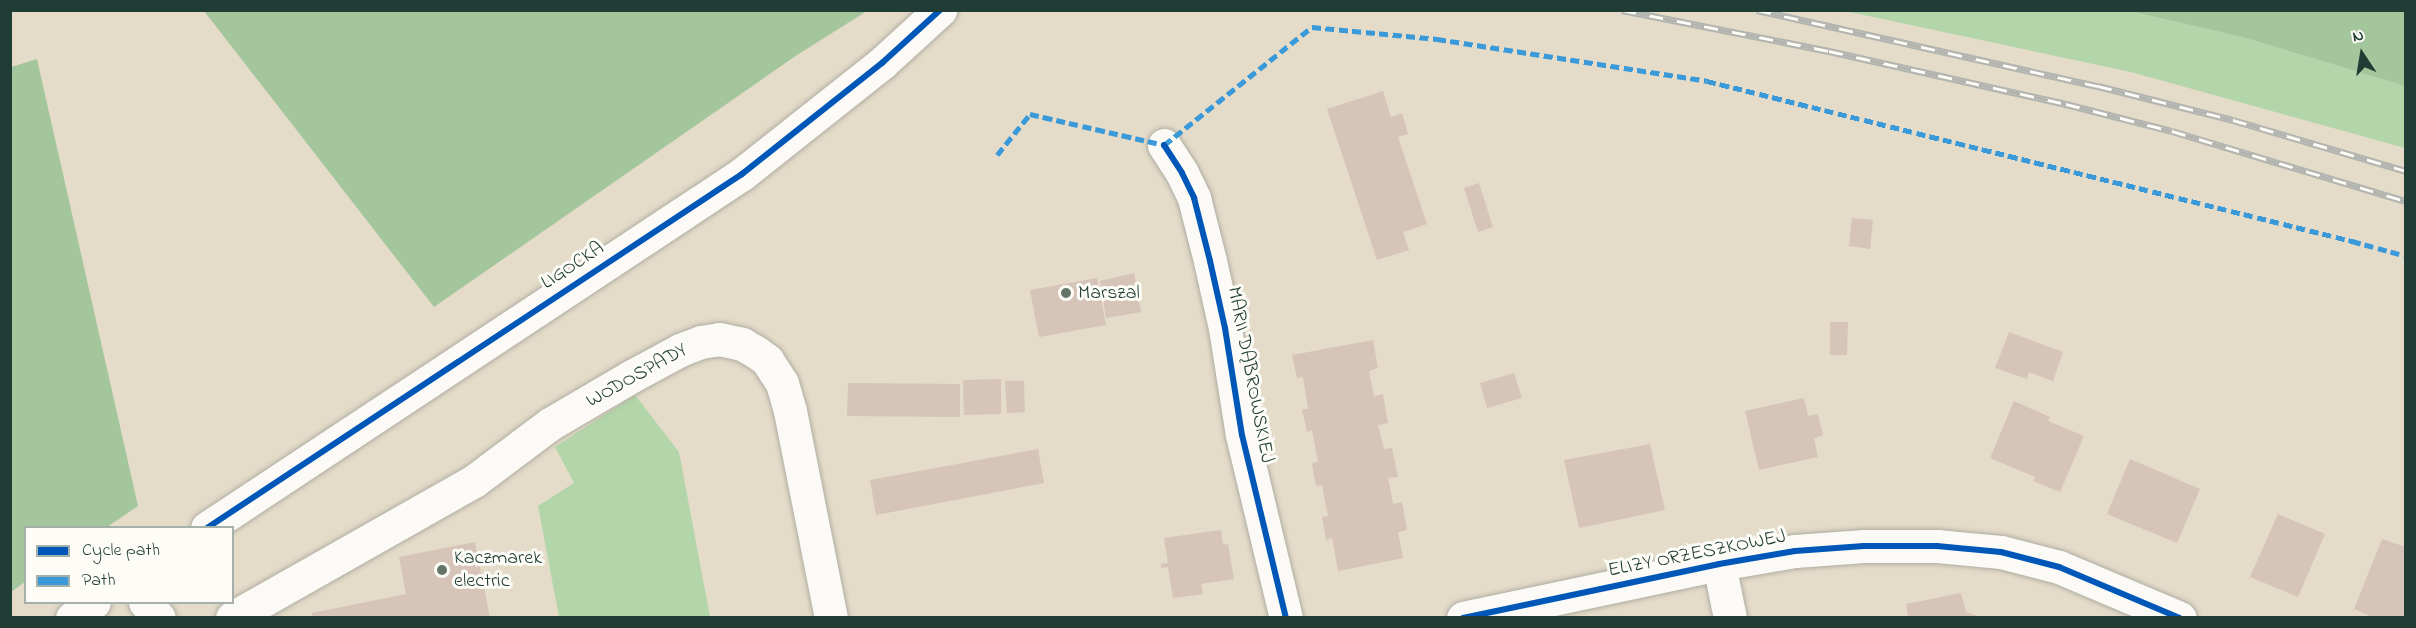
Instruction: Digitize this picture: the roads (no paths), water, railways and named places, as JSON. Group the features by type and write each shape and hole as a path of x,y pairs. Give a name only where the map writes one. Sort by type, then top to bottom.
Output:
{"street":[{"name":"LIGOCKA","path":"210,526 732,181 882,63 940,10"},
{"name":"MARII DĄBROWSKIEJ","path":"1164,146 1182,173 1194,198 1226,328 1242,435 1286,618"},
{"name":"WODOSPADY","path":"232,618 474,481 550,424 680,350 701,342 719,339 742,344 767,360 782,383 790,411 831,618"},
{"name":"ELIZY ORZESZKOWEJ","path":"1463,618 1719,564 1795,551 1864,546 1937,546 2001,552 2059,567 2180,618"},
{"path":"1719,564 1730,618"},
{"path":"72,618 93,604"},
{"path":"146,604 159,618"}],"railway":[{"path":"1622,10 1829,51 2066,104 2172,131 2406,201"},
{"path":"1757,10 2098,86 2233,120 2406,171"}],"place":[{"name":"Marszal","path":"1066,293"},
{"name":"Kaczmarek electric","path":"442,570"}]}
